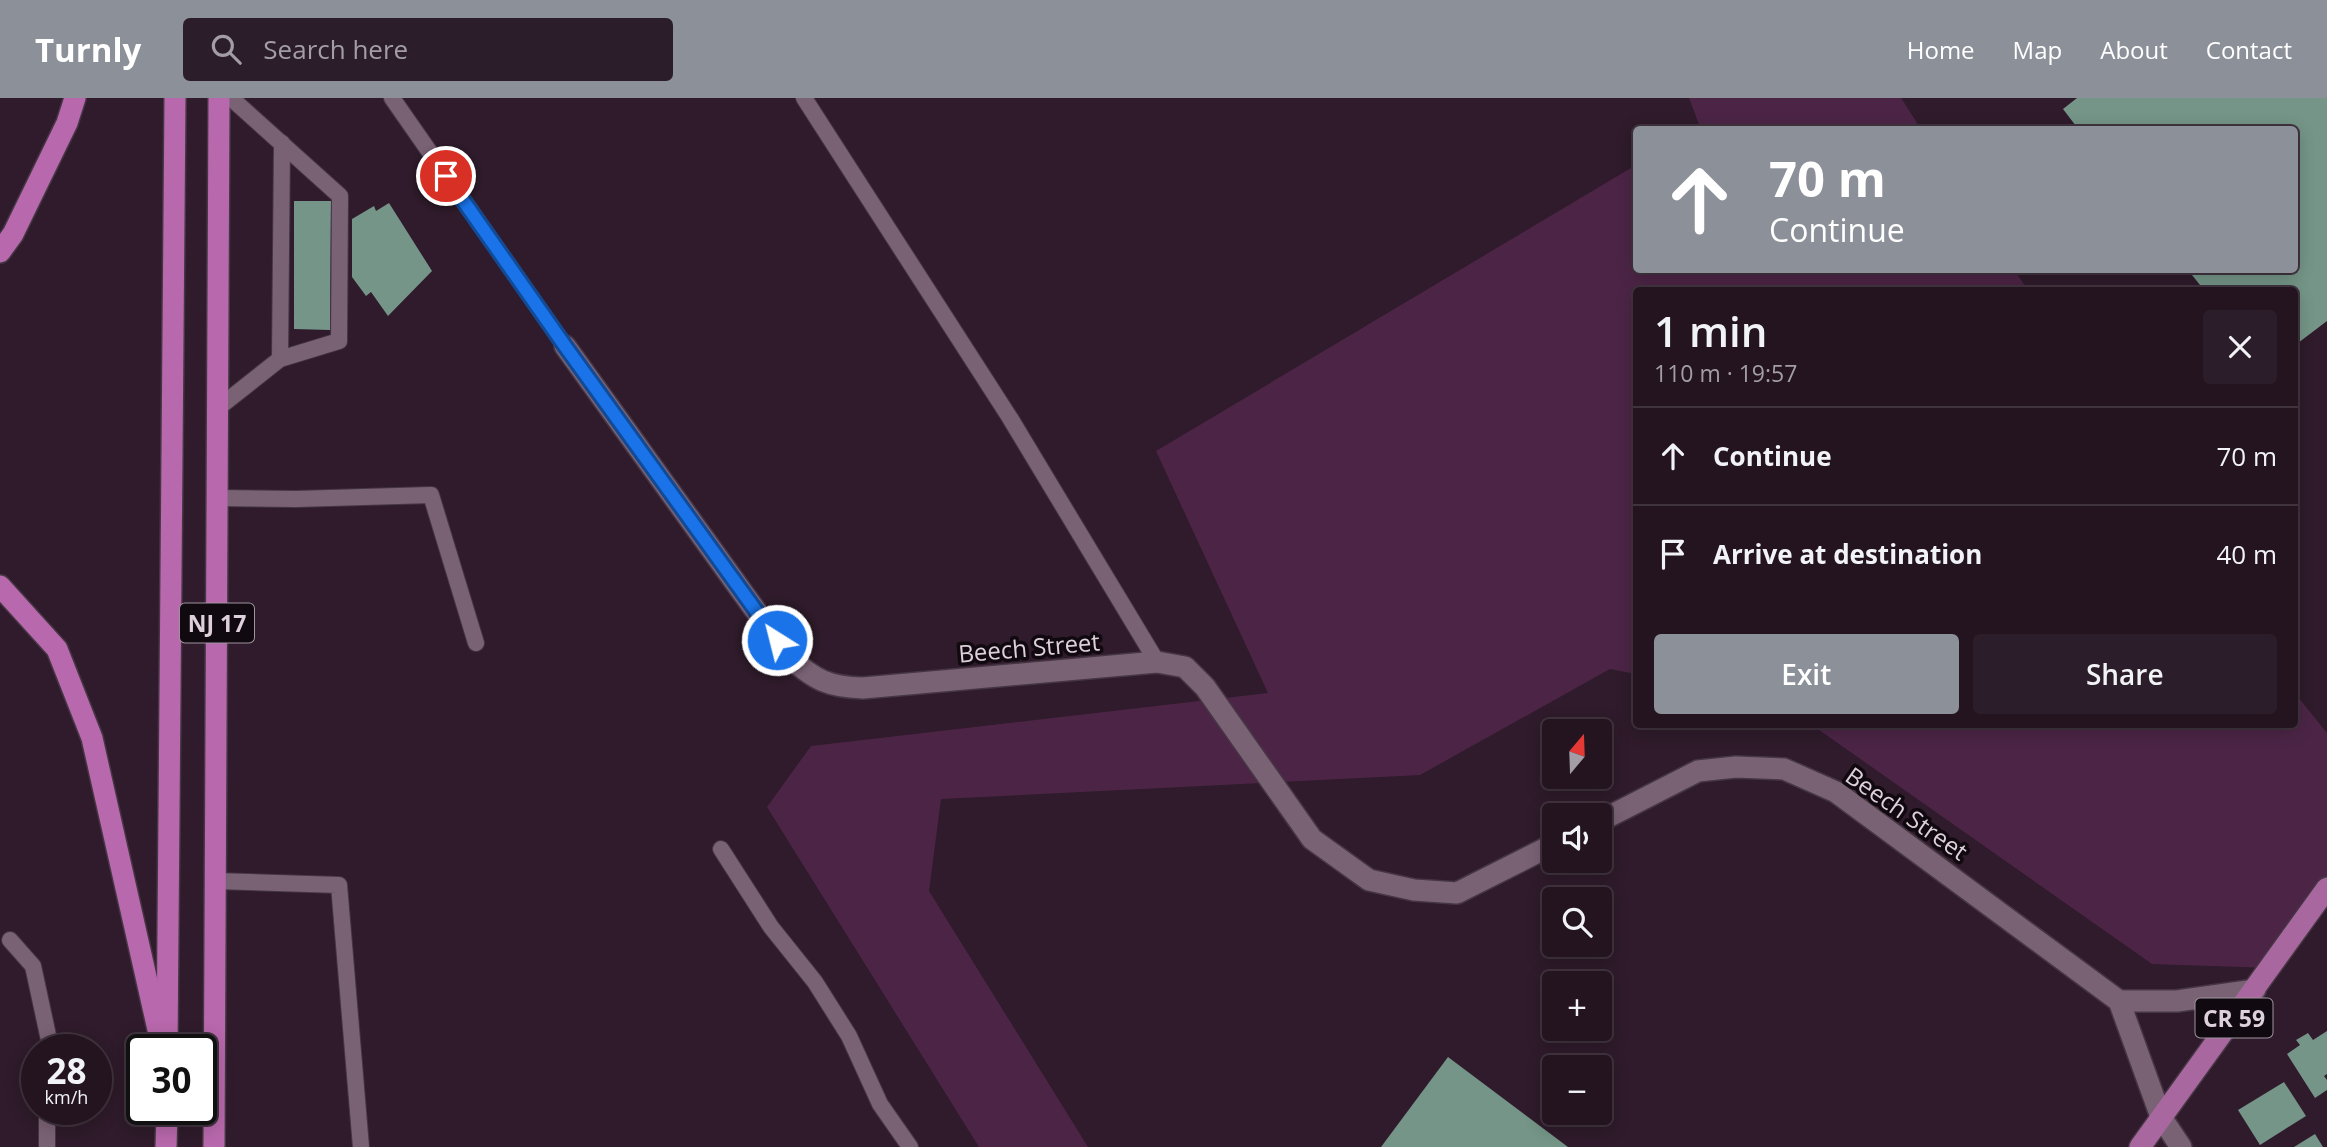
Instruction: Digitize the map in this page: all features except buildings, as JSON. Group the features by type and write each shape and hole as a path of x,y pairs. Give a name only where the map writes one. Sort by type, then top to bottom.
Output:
{"highway":[{"path":"0,252 13,234 67,123 75,98"},
{"name":"NJ 17","path":"165,1034 175,98"},
{"name":"NJ 17","path":"214,1147 219,98"},
{"path":"0,586 57,649 92,738 161,1034"},
{"path":"166,1147 167,1125"}],"main road":[{"name":"CR 59","path":"2140,1147 2327,888"}],"street":[{"name":"Beech Street","path":"565,346 789,657 811,676 843,687 863,688 1157,662 1185,667 1206,687 1312,839 1369,880 1415,890 1457,893 1542,850"},
{"name":"Beech Street","path":"1612,815 1698,771 1736,767 1784,769 1836,792 2119,1001"},
{"path":"2181,1147 2161,1117 2119,1001 2177,1001 2255,990"}],"lane":[{"path":"218,408 280,359 339,341 340,195 231,98"},
{"path":"392,98 565,346"},
{"path":"804,98 1010,418 1157,662"},
{"path":"280,359 282,143"},
{"path":"217,498 296,499 431,495 476,643"},
{"path":"721,849 771,928 815,982 849,1036 880,1104 910,1147"},
{"path":"216,881 339,885 360,1147"},
{"path":"10,940 33,966 48,1034"},
{"path":"47,1125 47,1147"}],"shaded area":[{"path":"1689,98 1901,98 1919,126 1700,126"},
{"path":"1633,167 1633,273 2016,273 2026,287 1633,287 1633,673 1610,669 1420,775 941,799 929,891 1088,1147 979,1147 767,807 811,746 1268,693 1156,451"},
{"path":"2298,697 2327,733 2327,888 2271,968 2152,964 1816,728 2298,728"}],"route":[{"path":"446,176 777,640"}]}
